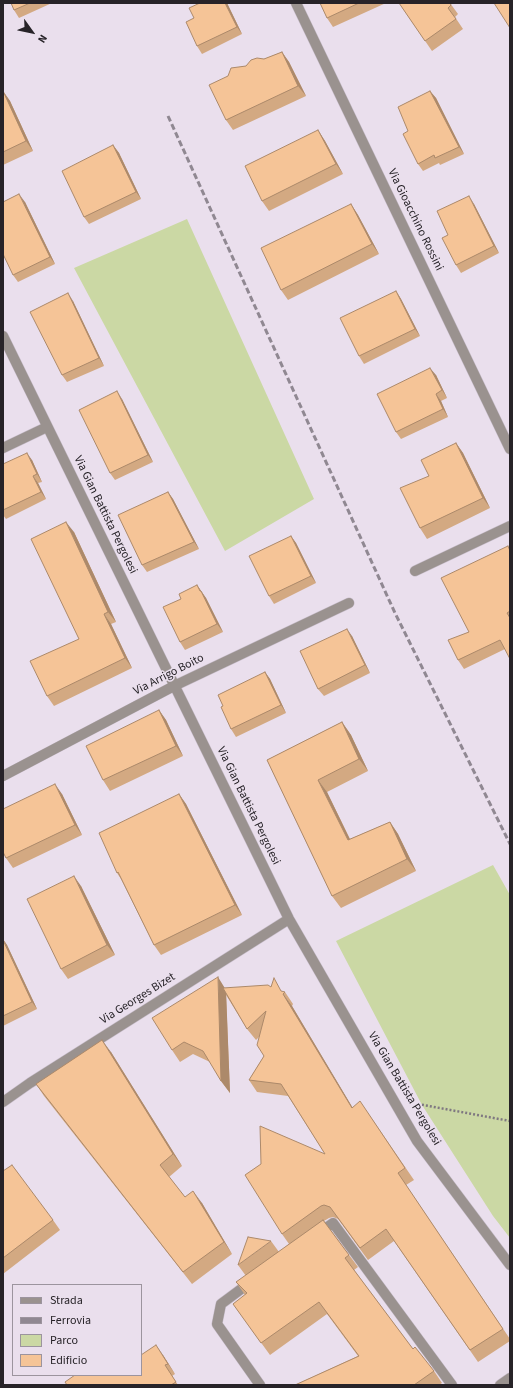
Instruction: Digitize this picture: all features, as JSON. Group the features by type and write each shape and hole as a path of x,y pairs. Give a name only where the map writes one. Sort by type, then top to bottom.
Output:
{"street":[{"name":"Via Gioacchino Rossini","path":"296,3 510,449"},
{"name":"Via Gian Battista Pergolesi","path":"3,336 289,919 417,1141 510,1264"},
{"path":"3,448 47,427"},
{"path":"415,571 510,526"},
{"name":"Via Arrigo Boito","path":"3,776 174,686 349,603"},
{"name":"Via Georges Bizet","path":"3,1102 30,1083 289,919"},
{"path":"308,1241 333,1223 452,1385"},
{"path":"258,1277 221,1304 217,1324 260,1385"},
{"path":"500,1385 510,1378"}],"path":[{"path":"394,1100 510,1121"}],"green space":[{"path":"187,219 314,499 225,551 74,268"},
{"path":"493,865 510,895 510,1238 493,1216 422,1105 336,941"}],"building":[{"path":"11,3 30,3 14,10"},
{"path":"200,3 225,3 237,27 197,46 186,22 194,18 189,8"},
{"path":"320,3 359,3 327,18"},
{"path":"399,3 450,3 451,5 448,8 456,19 425,41"},
{"path":"494,3 510,3 510,28"},
{"path":"282,52 298,86 226,120 209,85 228,76 231,68 246,66 251,60 257,58 264,59"},
{"path":"3,91 26,141 3,152"},
{"path":"430,91 459,147 435,158 434,155 418,164 403,134 408,131 398,107"},
{"path":"318,130 336,164 262,201 245,166"},
{"path":"113,145 136,192 84,217 62,171"},
{"path":"19,194 50,257 13,275 3,254 3,202"},
{"path":"469,196 494,246 456,265 442,238 448,235 437,211"},
{"path":"351,204 372,244 281,290 261,248"},
{"path":"396,291 415,329 359,356 340,318"},
{"path":"68,293 99,358 62,375 30,312"},
{"path":"430,368 442,390 436,394 443,409 396,432 377,394"},
{"path":"117,391 148,455 110,473 79,410"},
{"path":"456,443 483,498 420,528 400,488 429,476 421,460"},
{"path":"27,453 37,474 33,476 41,492 3,510 3,464"},
{"path":"168,492 194,542 142,565 118,515"},
{"path":"66,522 108,612 104,614 125,658 47,696 30,661 79,639 31,539"},
{"path":"291,536 311,576 269,596 249,556"},
{"path":"508,546 510,551 510,611 507,613 510,618 510,659 500,640 458,660 448,640 469,632 441,578"},
{"path":"197,585 217,624 180,642 163,607 181,599 179,594"},
{"path":"347,629 365,665 318,689 300,651"},
{"path":"265,672 281,705 231,729 221,707 223,706 218,695"},
{"path":"159,710 176,746 103,780 86,746"},
{"path":"342,722 359,759 318,780 348,840 390,822 407,859 332,896 267,760"},
{"path":"55,784 75,825 6,858 3,852 3,809"},
{"path":"179,794 235,905 154,945 118,872 117,873 99,833"},
{"path":"74,876 107,945 61,969 27,899"},
{"path":"3,940 32,1002 3,1016"},
{"path":"218,977 221,1081 203,1051 184,1042 172,1050 152,1018"},
{"path":"274,978 281,991 285,992 283,994 352,1108 360,1101 405,1168 398,1173 503,1329 470,1350 386,1229 360,1248 330,1207 324,1205 282,1234 245,1175 261,1164 260,1126 325,1154 281,1084 249,1080 264,1056 257,1045 266,1011 247,1029 223,988 268,985 271,987"},
{"path":"102,1040 173,1154 160,1165 185,1197 193,1191 224,1242 183,1272 36,1084"},
{"path":"12,1165 53,1220 3,1258 3,1171"},
{"path":"323,1220 349,1255 345,1258 413,1349 415,1347 434,1371 414,1385 295,1385 359,1356 319,1302 261,1343 233,1304 247,1293 236,1282"},
{"path":"248,1237 271,1241 238,1265"},
{"path":"156,1345 168,1364 165,1365 176,1382 171,1385 67,1385 65,1382 74,1376 142,1376 142,1354"}],"railway":[{"path":"168,116 395,613 510,844"}]}
